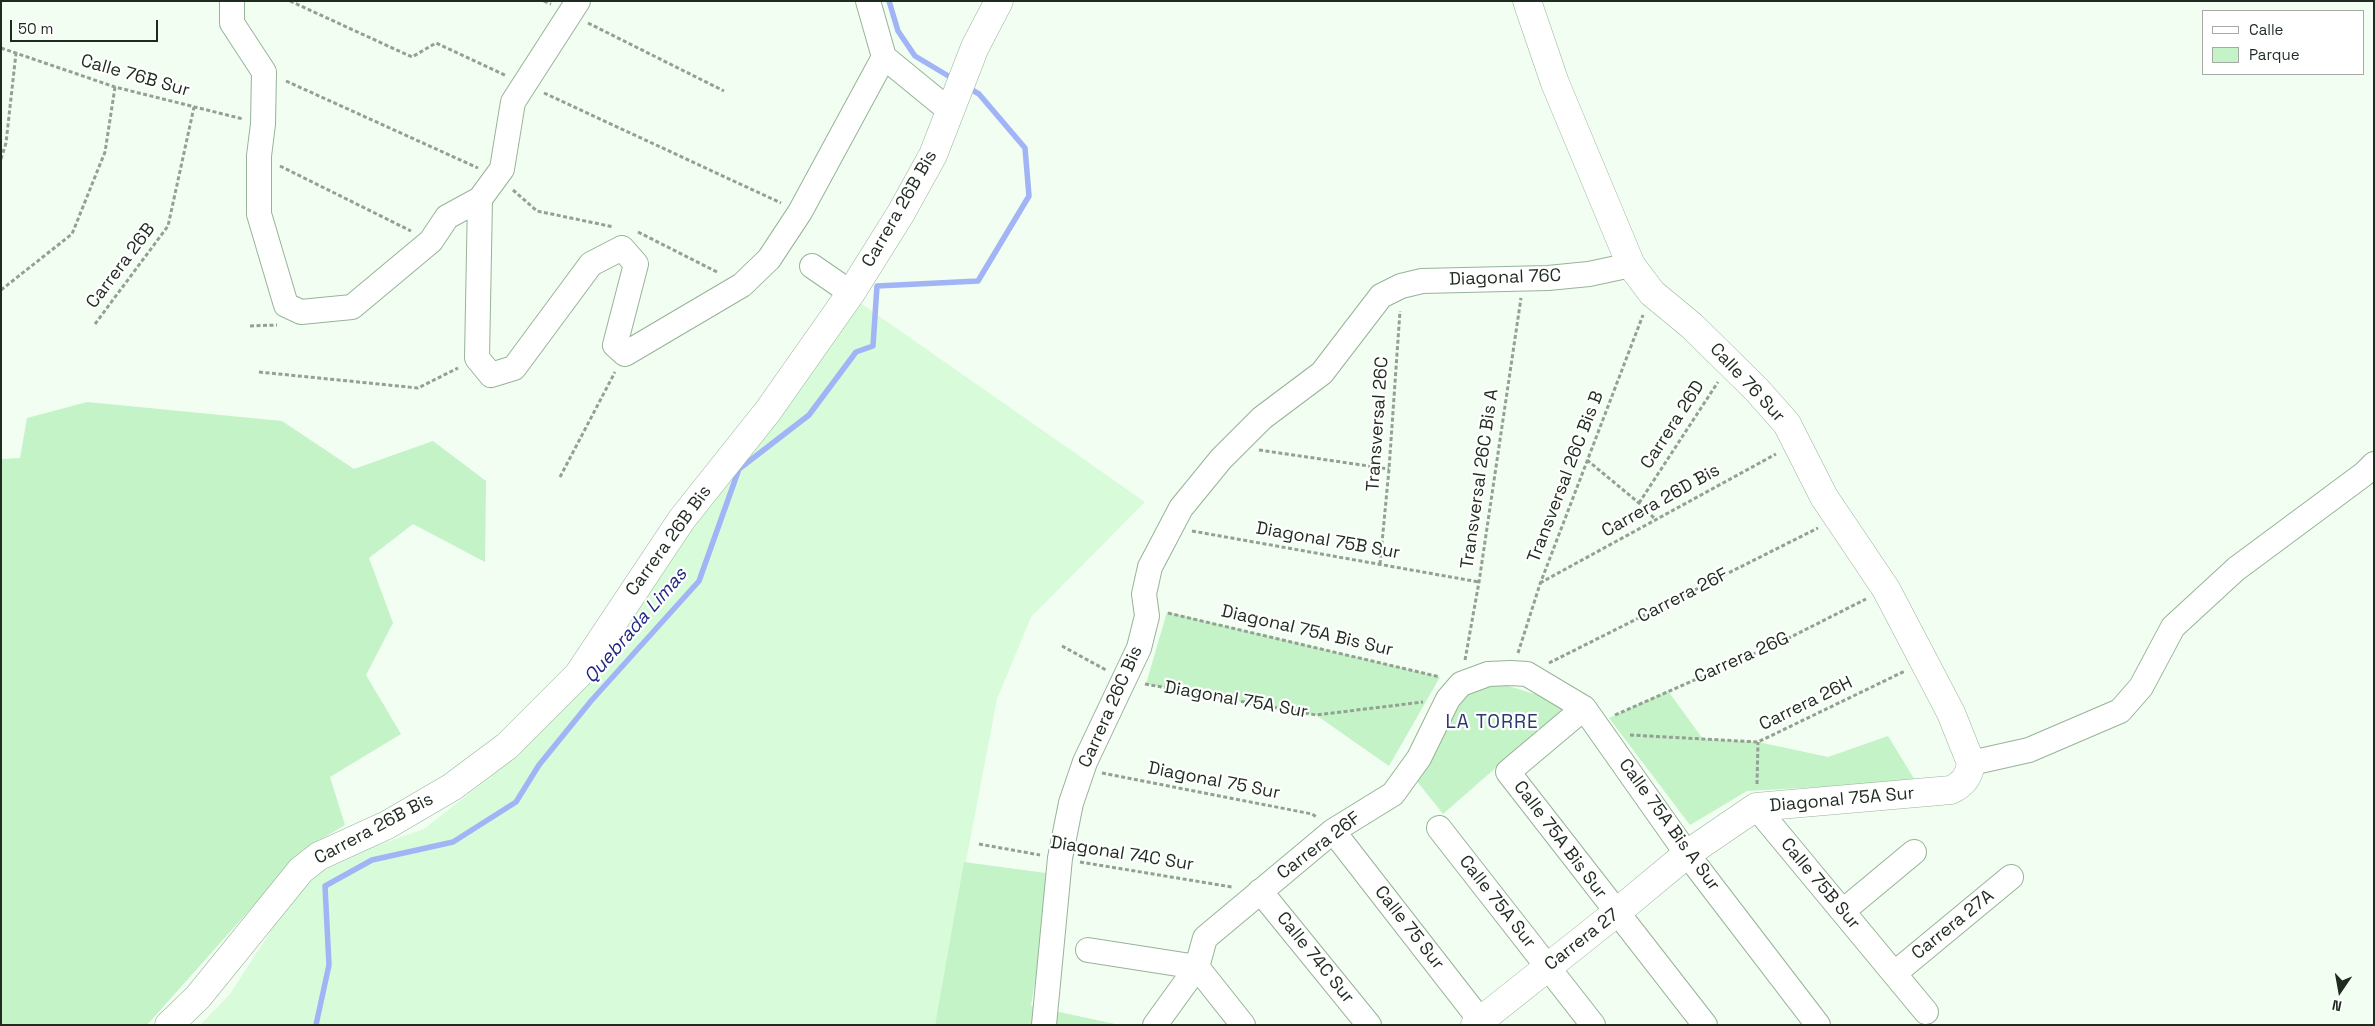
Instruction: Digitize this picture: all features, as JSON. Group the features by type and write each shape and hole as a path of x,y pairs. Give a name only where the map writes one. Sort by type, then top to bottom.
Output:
{"street":[{"path":"232,1 232,23 264,72 263,124 259,156 259,214 286,305 301,312 352,307 431,241 447,218 480,199 502,169 513,102 574,8"},
{"path":"480,199 477,358 490,375 514,368 591,264 622,248 636,264 615,345 625,354 742,285 769,259 800,212 884,57 868,1"},
{"name":"Carrera 26B Bis","path":"169,1025 198,997 301,870 319,856 387,825 452,787 507,746 571,682 682,519 768,411 852,293 901,213 933,155 957,92 999,1"},
{"name":"Calle 76 Sur","path":"1527,1 1555,83 1631,265 1652,293 1692,326 1758,390 1787,424 1824,496 1886,589 1951,713 1971,763"},
{"path":"884,57 957,92"},
{"name":"Diagonal 76C","path":"1391,291 1422,281 1589,274 1631,265"},
{"path":"812,266 852,293"},
{"name":"Carrera 26C Bis","path":"1044,1025 1060,858 1071,803 1083,770 1139,648 1147,616 1144,594 1150,567 1182,508 1221,459 1262,418 1322,373 1391,291"},
{"path":"1971,763 2029,750 2120,711 2141,688 2173,627 2236,569 2364,474 2374,464"},
{"path":"1454,692 1488,674 1519,673"},
{"name":"Calle 75A Bis A Sur","path":"1519,673 1595,722 1687,854 1818,1025"},
{"name":"Carrera 26F","path":"1155,1025 1197,968 1205,938 1334,831 1393,794 1419,758 1454,692"},
{"name":"Calle 75A Bis Sur","path":"1595,722 1508,772 1705,1025"},
{"name":"Diagonal 75A Sur","path":"1687,854 1756,807 1951,790 1962,785 1970,772 1971,763"},
{"name":"Calle 75B Sur","path":"1756,807 1926,1012"},
{"name":"Calle 75A Sur","path":"1439,828 1593,1025"},
{"name":"Calle 75 Sur","path":"1334,831 1480,1023"},
{"path":"1843,912 1914,852"},
{"name":"Carrera 27","path":"1480,1023 1687,854"},
{"name":"Carrera 27A","path":"1895,974 2011,877"},
{"name":"Calle 74C Sur","path":"1260,891 1369,1025"},
{"path":"1088,950 1197,968 1242,1025"}],"path":[{"path":"290,1 412,57 436,43 800,212"},
{"path":"544,1 574,8 724,91"},
{"name":"Calle 76B Sur","path":"1,48 115,87 263,124"},
{"path":"1,159 6,143 16,52"},
{"path":"1,290 72,234 105,152 115,87"},
{"name":"Carrera 26B","path":"96,324 168,226 194,107"},
{"path":"259,156 431,241"},
{"name":"Transversal 26C Bis A","path":"1454,692 1479,582 1524,278"},
{"name":"Transversal 26C","path":"1380,564 1389,469 1391,291"},
{"name":"Transversal 26C Bis B","path":"1519,673 1540,584 1652,293"},
{"path":"560,477 625,354"},
{"path":"259,372 418,388 477,358"},
{"name":"Carrera 26D","path":"1639,502 1730,363"},
{"name":"Carrera 26D Bis","path":"1540,584 1796,443"},
{"path":"1233,447 1389,469"},
{"path":"1587,460 1639,502 1656,520"},
{"name":"Carrera 26F","path":"1519,673 1839,517"},
{"name":"Diagonal 75B Sur","path":"1171,528 1479,582"},
{"name":"Carrera 26G","path":"1595,722 1781,642 1886,589"},
{"name":"Diagonal 75A Bis Sur","path":"1145,608 1440,677 1454,692"},
{"name":"Diagonal 75A Sur","path":"1062,646 1125,680 1316,715 1454,692"},
{"name":"Carrera 26H","path":"1595,722 1758,742 1923,662"},
{"path":"1756,807 1758,742"},
{"name":"Diagonal 75 Sur","path":"1083,770 1312,814 1334,831"},
{"name":"Diagonal 74C Sur","path":"979,844 1260,891"}],"shaded area":[{"path":"859,302 1145,502 1031,617 997,699 935,1025 200,1025 230,994 292,898 323,869 355,853 424,829 499,770 583,679 680,540"}],"green space":[{"path":"87,402 282,421 354,469 433,441 486,481 485,562 413,524 369,558 393,623 366,675 401,734 330,777 345,825 303,850 147,1025 1,1025 1,459 20,458 27,418"},
{"path":"1167,612 1440,677 1389,766 1316,715 1146,684"},
{"path":"1502,684 1538,695 1563,709 1443,814 1416,780 1453,703 1480,687"},
{"path":"1668,691 1703,739 1758,742 1828,757 1888,736 1916,782 1747,791 1690,825 1609,718"},
{"path":"964,862 1053,874 1031,1006 1120,1025 935,1025"}],"waterway":[{"name":"Quebrada Limas","path":"889,1 898,31 915,56 955,80"},
{"name":"Quebrada Limas","path":"316,1025 329,965 325,886 372,860 453,842 516,802 539,765 591,701 699,581 739,469 809,415 856,352 873,346 877,286 978,281 1029,196 1025,148 979,94 967,87"}],"district":[{"name":"LA TORRE","path":"1492,723"}]}
